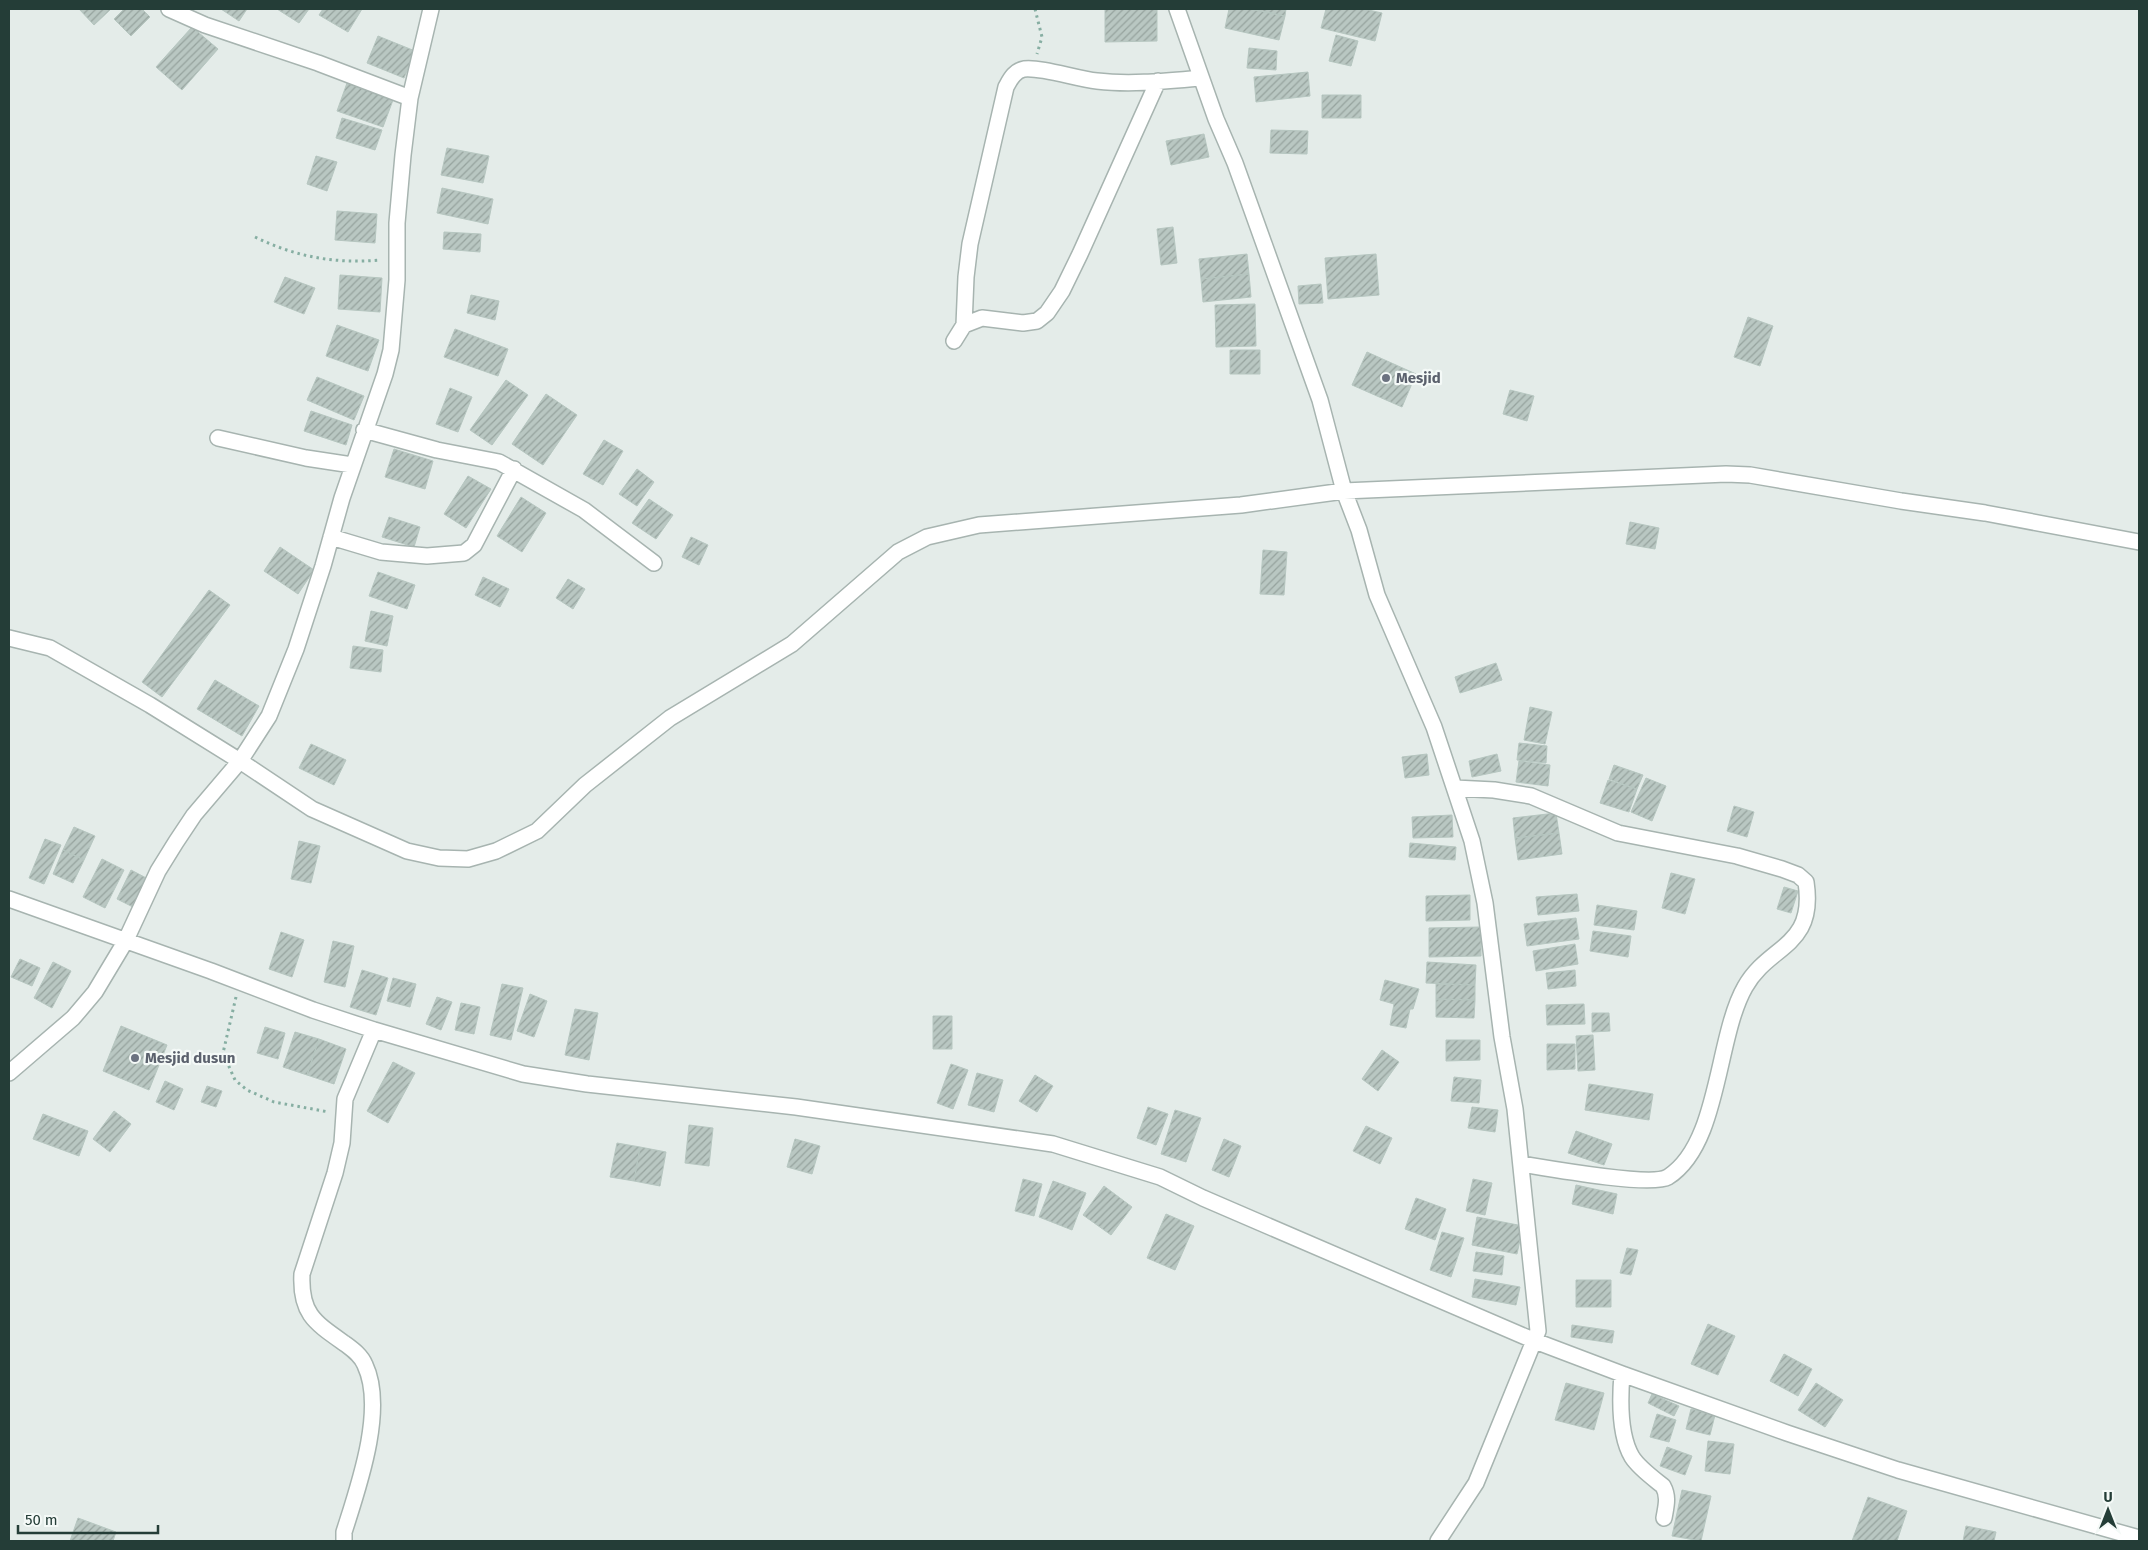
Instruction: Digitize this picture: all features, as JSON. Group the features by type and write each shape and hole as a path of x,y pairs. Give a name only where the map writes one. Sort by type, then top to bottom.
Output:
{"street":[{"path":"169,9 198,22 318,63 410,98"},
{"path":"9,1073 73,1018 95,992 125,942 158,871 176,842 194,815 240,761 269,716 296,649 323,566 352,465 385,374 391,350 397,289 397,223 410,98 431,9"},
{"path":"1177,9 1216,119 1235,163 1320,400 1344,491 1358,530 1377,595 1434,727 1472,841 1484,903 1502,1037 1515,1109 1538,1331 1476,1483 1438,1541"},
{"path":"954,341 964,326 966,277 970,244 1006,87 1014,74 1022,70 1033,69 1097,81 1158,81 1201,78"},
{"path":"964,326 982,318 1023,323 1037,321 1047,313 1062,291 1080,254 1158,81"},
{"path":"364,430 437,450 499,462 584,510 654,563"},
{"path":"218,438 306,458 352,465"},
{"path":"330,537 381,552 427,556 464,553 474,545 514,469"},
{"path":"9,638 50,648 150,705 312,809 407,851 439,858 468,859 496,851 537,831 585,785 670,718 792,644 898,552 927,537 979,525 1241,505 1344,491 1679,475 1750,475 1901,501 1985,513 2139,542"},
{"path":"1454,788 1494,790 1531,796 1618,833 1738,856 1782,869 1806,882 1808,896 1800,929 1792,942 1757,970 1745,987 1731,1022 1710,1109 1698,1138 1685,1162 1666,1178 1642,1180 1521,1164"},
{"path":"9,899 125,942 240,981 313,1010 523,1074 588,1084 796,1107 1053,1144 1160,1177 1204,1198 1535,1340 1622,1374 1787,1433 1898,1470 2139,1538"},
{"path":"344,1541 344,1532 365,1463 373,1414 370,1380 365,1364 355,1351 315,1322 305,1308 301,1291 302,1274 338,1164 342,1143 345,1099 374,1030"},
{"path":"1622,1374 1620,1409 1627,1441 1632,1457 1663,1486 1666,1492 1668,1499 1664,1518"}],"path":[{"path":"1033,69 1042,37 1035,9"},
{"path":"255,238 281,250 318,259 364,261 396,259"},
{"path":"240,981 223,1053 235,1080 247,1090 274,1102 343,1115"}],"building":[{"path":"79,9 111,9 94,25"},
{"path":"124,9 142,9 150,17 131,36 114,19"},
{"path":"221,9 247,9 239,21"},
{"path":"277,9 309,9 299,23"},
{"path":"323,9 362,9 348,32 319,15"},
{"path":"1105,9 1157,9 1157,41 1105,42"},
{"path":"1229,9 1250,9 1285,16 1279,40 1225,28"},
{"path":"1250,9 1286,9 1285,16"},
{"path":"1326,9 1364,9 1382,13 1375,41 1321,28"},
{"path":"192,27 218,49 182,90 156,67"},
{"path":"1336,35 1358,41 1351,66 1329,61"},
{"path":"378,36 415,51 404,78 367,63"},
{"path":"1249,48 1277,51 1276,70 1247,68"},
{"path":"1308,72 1310,96 1256,102 1254,77"},
{"path":"347,83 393,100 383,127 337,111"},
{"path":"1322,95 1361,95 1361,118 1322,118"},
{"path":"342,118 382,130 375,150 336,138"},
{"path":"1271,130 1308,131 1307,154 1270,153"},
{"path":"1204,134 1209,157 1171,165 1166,141"},
{"path":"447,148 489,156 483,183 441,175"},
{"path":"316,156 337,162 327,191 307,184"},
{"path":"442,188 493,199 488,224 437,213"},
{"path":"337,211 377,214 375,243 335,240"},
{"path":"1173,227 1177,263 1161,265 1157,229"},
{"path":"444,232 481,234 480,252 443,249"},
{"path":"1247,254 1249,274 1201,279 1199,259"},
{"path":"1376,254 1379,295 1328,299 1325,258"},
{"path":"1249,274 1251,297 1203,302 1201,279"},
{"path":"340,275 382,278 380,312 338,309"},
{"path":"285,277 315,288 304,314 274,302"},
{"path":"1321,284 1323,303 1299,304 1298,286"},
{"path":"471,295 499,301 495,320 467,313"},
{"path":"1255,304 1256,346 1216,347 1215,305"},
{"path":"1748,317 1773,326 1760,366 1734,357"},
{"path":"337,325 379,340 368,371 326,356"},
{"path":"455,329 508,349 498,376 444,357"},
{"path":"1230,350 1260,350 1260,374 1230,374"},
{"name":"Mesjid","path":"1367,352 1416,374 1402,407 1352,385"},
{"path":"317,377 364,396 354,420 307,400"},
{"path":"506,380 528,395 492,445 470,430"},
{"path":"450,388 472,397 458,432 436,424"},
{"path":"1510,390 1534,396 1527,421 1503,414"},
{"path":"546,394 577,415 543,465 512,444"},
{"path":"311,411 352,425 346,445 304,431"},
{"path":"604,440 623,451 603,485 583,474"},
{"path":"394,449 433,461 425,489 385,477"},
{"path":"637,469 654,482 637,506 619,494"},
{"path":"468,476 491,489 466,528 444,514"},
{"path":"521,497 546,513 522,552 497,536"},
{"path":"649,499 673,515 656,539 632,523"},
{"path":"389,517 420,527 414,547 382,537"},
{"path":"1630,522 1659,528 1655,549 1626,544"},
{"path":"691,537 708,545 699,565 682,557"},
{"path":"280,547 314,570 298,594 264,571"},
{"path":"1263,550 1287,552 1284,595 1260,594"},
{"path":"378,572 415,585 407,609 369,596"},
{"path":"483,577 509,589 500,607 475,595"},
{"path":"568,579 585,589 573,609 556,598"},
{"path":"209,590 230,605 162,697 142,682"},
{"path":"371,611 393,616 387,646 365,641"},
{"path":"353,646 383,650 381,672 350,668"},
{"path":"1496,663 1502,680 1460,693 1455,677"},
{"path":"215,680 259,706 242,736 197,709"},
{"path":"1530,707 1552,712 1545,744 1524,740"},
{"path":"1519,743 1547,746 1546,763 1517,760"},
{"path":"311,744 346,760 334,785 299,768"},
{"path":"1427,754 1429,775 1405,778 1402,757"},
{"path":"1497,754 1501,771 1472,777 1469,761"},
{"path":"1519,761 1550,765 1548,786 1516,782"},
{"path":"1614,765 1643,775 1637,789 1609,779"},
{"path":"1646,778 1666,786 1652,821 1631,812"},
{"path":"1608,780 1637,789 1629,812 1600,803"},
{"path":"1734,806 1754,812 1747,837 1727,831"},
{"path":"1556,813 1559,833 1515,838 1513,818"},
{"path":"1452,815 1453,837 1413,838 1412,817"},
{"path":"74,827 95,836 84,860 63,850"},
{"path":"1559,833 1562,854 1518,860 1515,838"},
{"path":"45,839 61,845 44,884 29,878"},
{"path":"299,841 320,846 311,883 291,879"},
{"path":"1410,843 1456,847 1455,860 1409,857"},
{"path":"63,850 84,860 73,883 53,874"},
{"path":"102,859 124,870 105,908 83,897"},
{"path":"131,870 152,881 137,909 117,899"},
{"path":"1671,873 1695,879 1685,914 1662,908"},
{"path":"1784,887 1798,891 1791,913 1777,909"},
{"path":"1577,894 1579,911 1538,915 1536,897"},
{"path":"1470,895 1470,920 1426,921 1426,896"},
{"path":"1597,905 1637,911 1634,930 1594,925"},
{"path":"1576,918 1579,939 1527,946 1524,924"},
{"path":"1481,927 1481,956 1429,957 1429,928"},
{"path":"1593,931 1631,936 1628,957 1590,951"},
{"path":"281,932 304,940 292,977 269,969"},
{"path":"333,941 354,946 345,987 324,982"},
{"path":"1575,944 1578,964 1536,971 1533,951"},
{"path":"20,959 40,968 32,986 11,977"},
{"path":"53,962 71,971 52,1008 34,998"},
{"path":"1427,962 1476,965 1475,985 1426,983"},
{"path":"362,970 388,978 376,1015 350,1007"},
{"path":"1575,970 1576,986 1548,989 1546,973"},
{"path":"393,978 416,984 410,1007 387,1001"},
{"path":"1385,980 1419,989 1413,1009 1410,1009 1406,1028 1390,1025 1394,1004 1380,1000"},
{"path":"502,984 523,988 511,1040 490,1035"},
{"path":"1436,984 1475,985 1475,1000 1436,999"},
{"path":"530,994 547,1001 534,1037 517,1031"},
{"path":"437,997 452,1002 441,1030 426,1024"},
{"path":"1436,999 1475,1000 1474,1018 1436,1017"},
{"path":"461,1003 480,1007 474,1034 455,1030"},
{"path":"1584,1004 1585,1024 1547,1025 1546,1005"},
{"path":"575,1009 598,1013 589,1060 565,1055"},
{"path":"1592,1013 1609,1013 1610,1031 1592,1032"},
{"path":"933,1016 952,1016 952,1049 933,1049"},
{"name":"Mesjid dusun","path":"121,1026 167,1045 149,1090 103,1071"},
{"path":"265,1027 285,1033 278,1059 257,1053"},
{"path":"295,1032 319,1039 307,1075 283,1067"},
{"path":"1593,1035 1595,1070 1578,1071 1576,1036"},
{"path":"319,1039 346,1049 334,1084 307,1075"},
{"path":"1446,1040 1480,1040 1480,1060 1446,1061"},
{"path":"1547,1044 1575,1044 1575,1069 1547,1070"},
{"path":"1382,1050 1399,1062 1378,1091 1362,1079"},
{"path":"393,1062 415,1073 388,1123 367,1111"},
{"path":"951,1064 968,1070 953,1109 937,1103"},
{"path":"977,1073 1003,1080 994,1112 968,1105"},
{"path":"1035,1075 1053,1086 1037,1112 1019,1101"},
{"path":"1454,1077 1481,1080 1479,1103 1451,1101"},
{"path":"165,1081 183,1089 174,1110 156,1102"},
{"path":"1589,1084 1653,1094 1649,1120 1585,1110"},
{"path":"207,1086 222,1091 216,1107 201,1102"},
{"path":"1148,1107 1168,1114 1156,1145 1137,1138"},
{"path":"1472,1107 1498,1110 1495,1132 1468,1128"},
{"path":"1175,1110 1201,1118 1186,1162 1161,1154"},
{"path":"114,1111 131,1124 110,1152 93,1139"},
{"path":"43,1114 88,1131 79,1156 33,1139"},
{"path":"689,1125 713,1128 709,1166 685,1163"},
{"path":"1366,1126 1392,1138 1380,1164 1353,1151"},
{"path":"1576,1131 1612,1144 1604,1165 1568,1153"},
{"path":"795,1139 820,1146 812,1174 787,1167"},
{"path":"1224,1139 1241,1146 1229,1177 1212,1170"},
{"path":"617,1143 640,1147 634,1181 610,1177"},
{"path":"640,1147 666,1152 660,1186 634,1181"},
{"path":"1023,1179 1042,1184 1034,1216 1015,1211"},
{"path":"1473,1179 1492,1183 1485,1215 1466,1211"},
{"path":"1053,1181 1086,1193 1072,1230 1039,1217"},
{"path":"1576,1185 1617,1194 1613,1214 1572,1204"},
{"path":"1104,1186 1132,1207 1111,1235 1083,1215"},
{"path":"1416,1198 1446,1209 1435,1240 1405,1229"},
{"path":"1166,1214 1194,1226 1175,1270 1147,1258"},
{"path":"1477,1217 1523,1226 1517,1254 1472,1245"},
{"path":"1442,1232 1464,1238 1451,1277 1430,1270"},
{"path":"1627,1248 1638,1250 1631,1275 1620,1273"},
{"path":"1476,1252 1504,1256 1502,1275 1473,1271"},
{"path":"1475,1279 1520,1287 1516,1305 1472,1297"},
{"path":"1576,1280 1611,1280 1611,1307 1576,1307"},
{"path":"1708,1324 1735,1336 1718,1375 1691,1364"},
{"path":"1572,1325 1614,1331 1612,1343 1571,1337"},
{"path":"1784,1354 1812,1369 1798,1396 1770,1381"},
{"path":"1566,1383 1604,1393 1594,1430 1555,1420"},
{"path":"1816,1383 1843,1400 1825,1427 1798,1410"},
{"path":"1652,1394 1679,1406 1674,1416 1648,1403"},
{"path":"1691,1409 1715,1415 1710,1435 1686,1429"},
{"path":"1657,1414 1676,1420 1669,1442 1650,1437"},
{"path":"1708,1441 1734,1444 1730,1474 1705,1471"},
{"path":"1667,1447 1692,1456 1685,1475 1660,1466"},
{"path":"1682,1490 1711,1496 1701,1541 1672,1536"},
{"path":"1868,1497 1907,1511 1897,1541 1852,1541"},
{"path":"78,1518 116,1532 113,1541 70,1541"},
{"path":"1966,1526 1996,1532 1994,1541 1963,1541"}],"place":[{"name":"Mesjid","path":"1386,378"},
{"name":"Mesjid dusun","path":"135,1058"}]}
